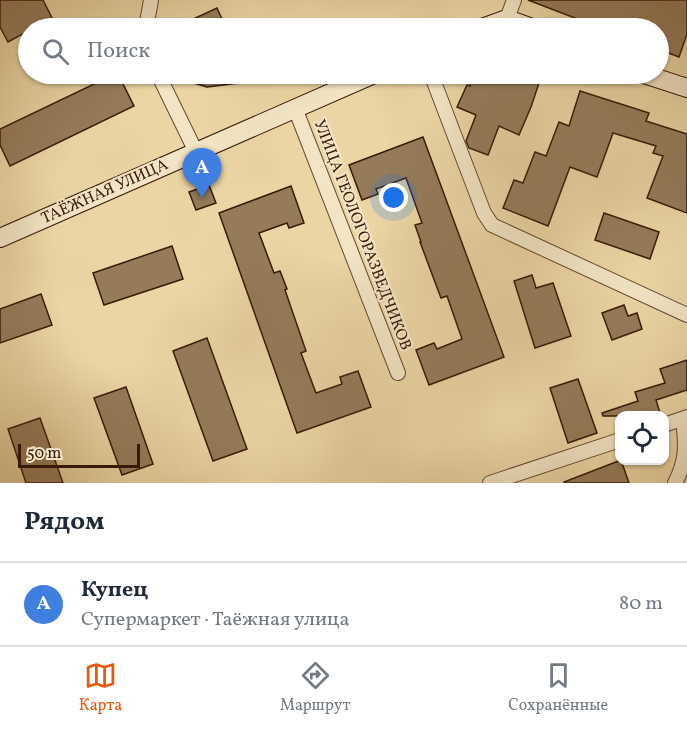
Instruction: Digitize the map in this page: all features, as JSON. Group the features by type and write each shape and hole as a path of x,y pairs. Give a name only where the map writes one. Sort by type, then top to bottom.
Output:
{"main road":[{"path":"669,82 687,88"},
{"name":"ТАЁЖНАЯ УЛИЦА","path":"0,238 351,84"}],"street":[{"path":"148,18 151,0"},
{"path":"507,18 514,0"},
{"path":"163,84 196,152"},
{"path":"434,84 484,213 492,225 687,315"},
{"name":"УЛИЦА ГЕОЛОГОРАЗВЕДЧИКОВ","path":"296,108 398,373"},
{"path":"669,423 685,418 687,450 684,470 675,483"},
{"path":"490,483 519,478 615,442"}],"building":[{"path":"0,0 43,0 52,18 18,18 18,36 8,42 0,27"},
{"path":"528,0 687,0 687,34 679,57 669,53 669,18 575,18"},
{"path":"217,8 222,18 196,18"},
{"path":"94,84 123,84 134,106 10,166 0,145 0,129"},
{"path":"197,84 231,84 207,87"},
{"path":"470,84 539,84 519,135 499,126 488,155 469,148 466,141 476,115 457,107 467,85"},
{"path":"580,91 649,113 646,121 687,134 687,213 647,198 663,156 653,153 656,146 613,133 597,177 570,167 548,226 503,208 514,180 523,183 535,152 546,156 559,122 569,126"},
{"path":"423,137 504,357 429,385 416,350 434,343 437,349 462,339 447,296 441,298 420,242 415,225 422,223 406,178 376,189 378,194 362,200 349,165"},
{"path":"209,185 216,203 196,210 189,192"},
{"path":"291,186 304,223 289,228 287,223 259,233 274,273 280,271 287,289 285,290 306,351 301,353 316,393 342,384 340,377 358,371 371,407 297,433 219,213"},
{"path":"604,213 659,232 650,259 595,240"},
{"path":"172,246 183,279 104,305 93,273"},
{"path":"532,275 536,288 553,283 571,336 535,348 514,281"},
{"path":"41,294 52,325 0,343 0,309"},
{"path":"624,305 628,316 637,313 642,329 612,340 602,313"},
{"path":"207,338 247,449 213,461 173,351"},
{"path":"687,360 687,390 656,400 659,411 615,411 615,416 603,416 602,413 638,401 635,392 665,383 660,369"},
{"path":"578,379 597,433 568,443 550,388"},
{"path":"126,387 153,464 122,475 94,398"},
{"path":"40,418 63,483 26,483 8,429"},
{"path":"615,462 615,465 623,465 629,483 564,483"}],"place":[{"name":"Купец","path":"202,198"}]}
